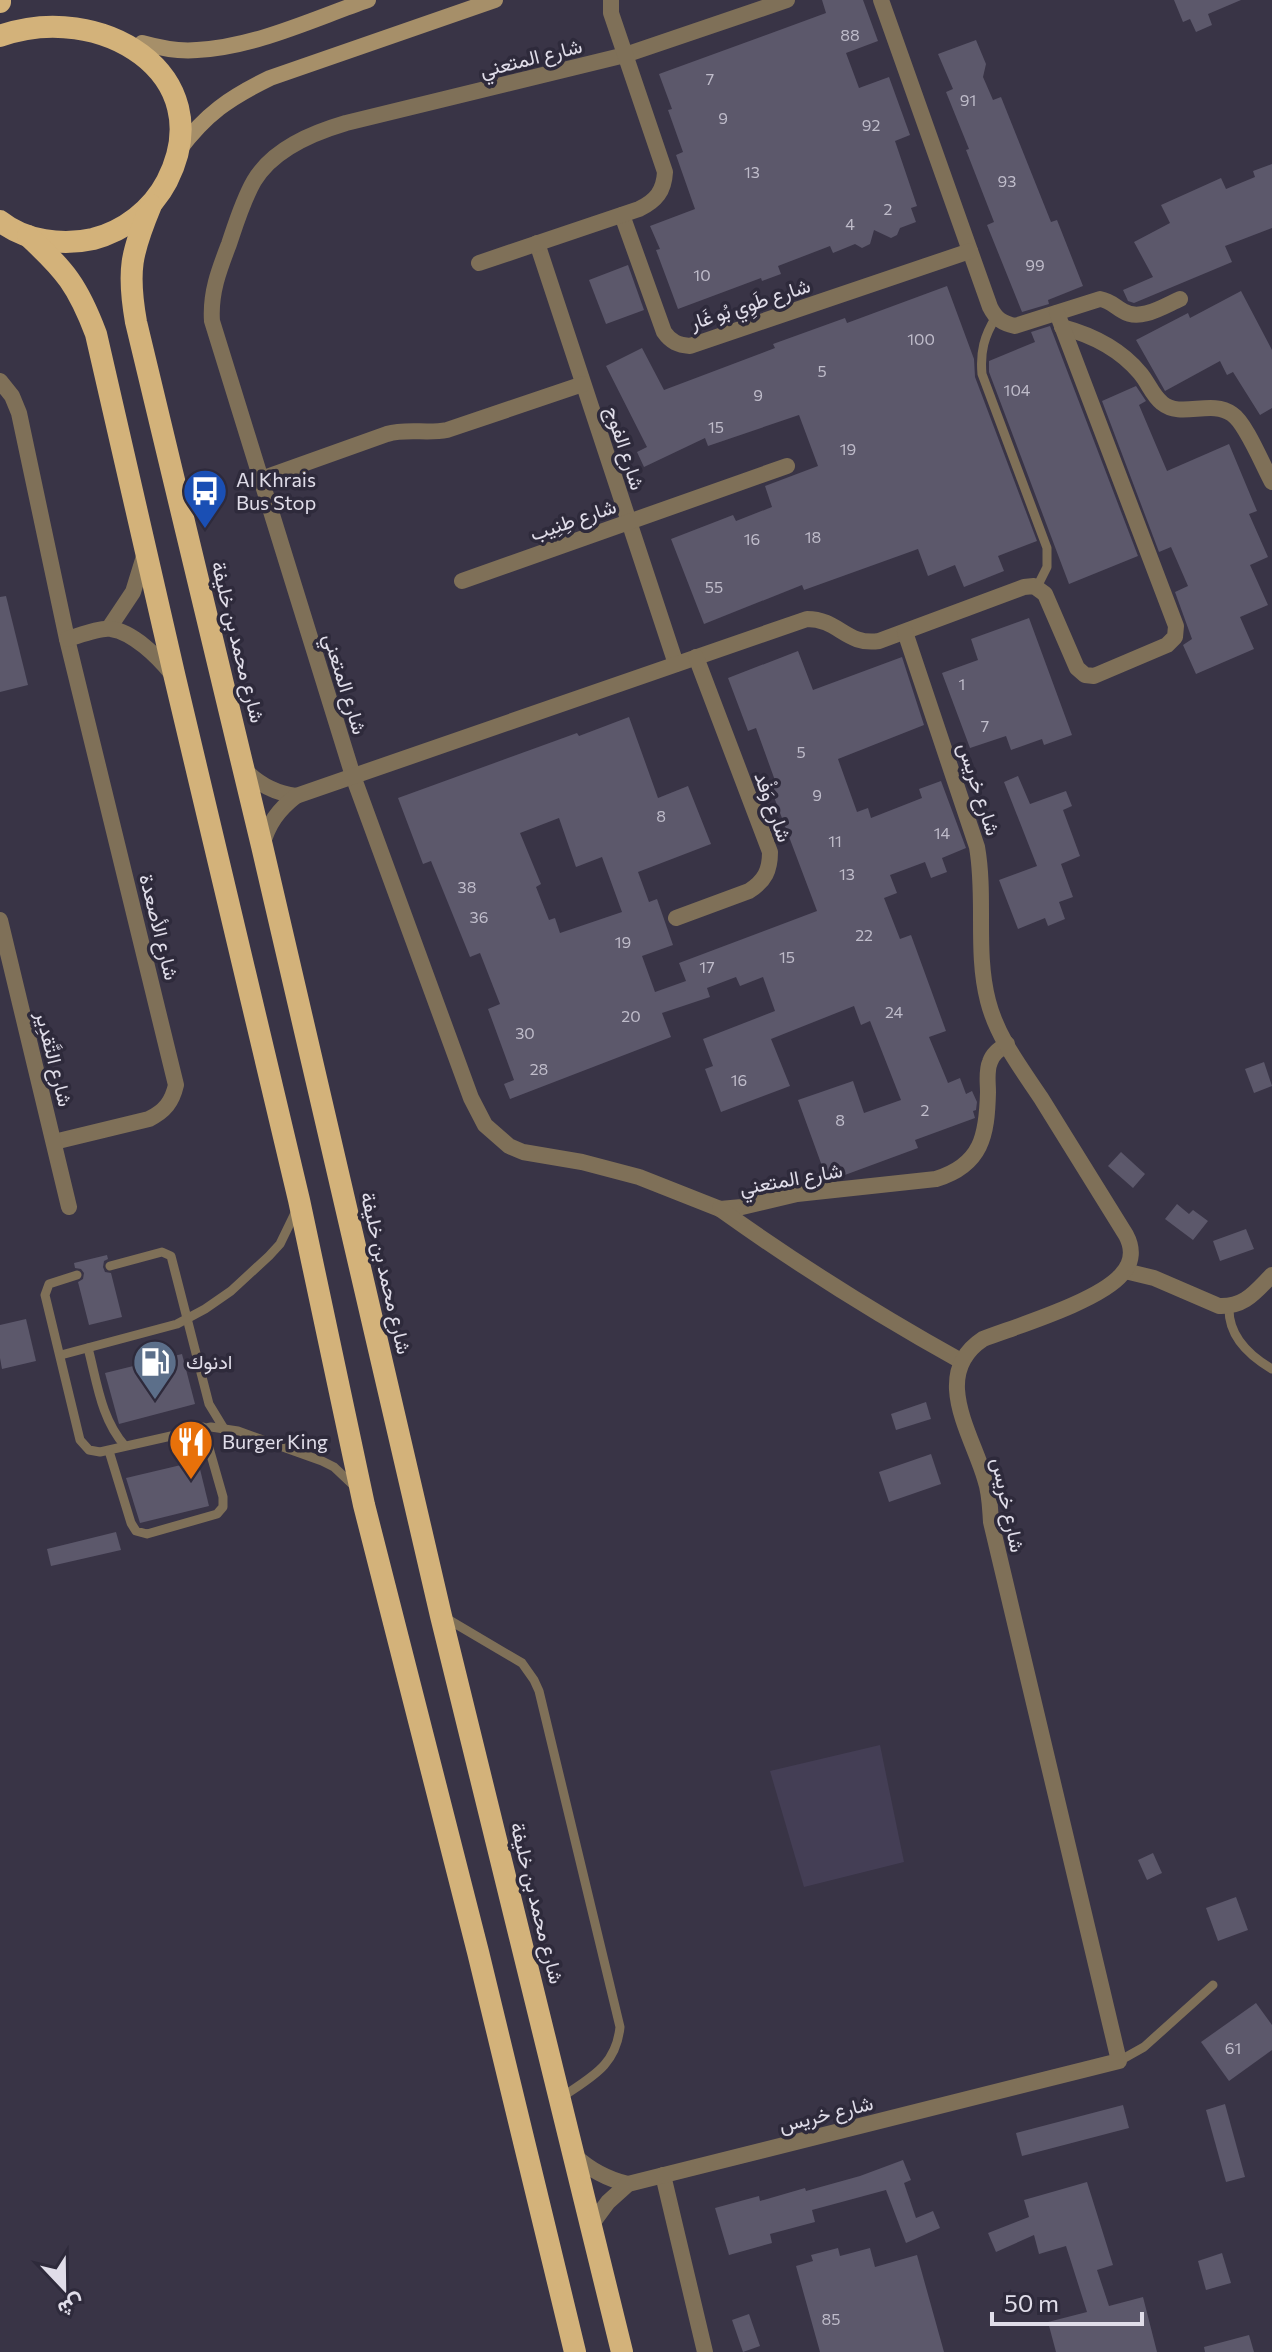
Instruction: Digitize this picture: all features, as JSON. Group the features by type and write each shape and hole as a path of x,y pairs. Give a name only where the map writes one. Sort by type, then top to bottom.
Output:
{"highway":[{"path":"0,36 42,17 104,18 142,43 158,60 178,103 181,127 179,150 163,188 151,205 131,222 107,235 81,241 54,242 28,236 0,221"},
{"name":"شارع محمد بن خليفة","path":"151,205 138,236 132,262 130,288 140,338 244,769 441,1616 622,2352"},
{"path":"28,236 70,278 83,299 96,334 299,1200 364,1505 478,1952 575,2352"}],"main road":[{"path":"142,43 195,51 224,47 368,0"},
{"path":"179,150 198,125 218,108 270,78 495,0"}],"street":[{"path":"479,263 650,204 665,183 665,172 611,6 596,0"},
{"name":"شارع المتعني","path":"787,0 625,55 314,133 282,152 255,179 216,278 211,305 216,337 353,776 471,1098 485,1125 509,1146 523,1152 610,1168 720,1209 797,1194 936,1179 957,1170 975,1155 987,1124 988,1066 995,1053 1007,1044"},
{"path":"881,0 996,317 1015,326 1059,320 1100,299 1112,303 1123,312 1138,315 1180,299"},
{"name":"شارع طَوِي بُو غَار","path":"622,215 664,332 669,339 682,346 690,346 970,251"},
{"name":"شارع الفوج","path":"537,243 676,664"},
{"path":"1059,320 1121,354 1144,377 1157,398 1169,407 1213,407 1231,413 1242,425 1272,482"},
{"path":"262,846 277,813 296,796 807,619 829,623 861,642 879,641 1024,587 1037,587 1045,594 1077,668 1085,675 1094,676 1167,645 1175,637 1176,626 1059,320"},
{"name":"شارع الأصعدة","path":"0,381 12,396 19,413 67,639 176,1085 168,1106 149,1119 54,1142"},
{"path":"261,479 387,434 403,430 447,430 583,384"},
{"name":"شارع طِنِيب","path":"462,581 787,466"},
{"path":"109,628 133,592 146,551"},
{"path":"67,639 109,628 129,636 146,648 162,661 175,678"},
{"name":"شارع خريس","path":"905,632 977,847 981,877 983,975 989,1004 1007,1044 1129,1242 1131,1257 1125,1271"},
{"name":"شارع وَفْد","path":"676,918 749,891 767,875 770,864 770,852 696,657"},
{"path":"244,769 252,778 273,790 296,796"},
{"name":"شارع التَّقدِير","path":"0,920 69,1207"},
{"path":"720,1209 907,1331 961,1361 983,1339 1083,1300 1114,1282 1125,1271 1169,1284 1210,1303 1229,1307 1247,1300 1272,1275"},
{"name":"شارع خريس","path":"628,2184 1119,2061 991,1522 986,1480 956,1391 957,1370 961,1361"},
{"path":"574,2155 604,2176 628,2184 608,2202 591,2225"},
{"path":"663,2175 705,2352"}],"lane":[{"path":"996,317 982,344 982,374 1047,548 1047,567 1037,587"},
{"path":"61,1355 177,1324 218,1301 280,1244 289,1230 299,1200"},
{"path":"110,1266 167,1253 174,1261 209,1404 223,1427"},
{"path":"77,1275 49,1284 45,1291 80,1440 89,1450 109,1451 203,1427 223,1427 334,1467 353,1485 364,1505"},
{"path":"1229,1307 1230,1323 1240,1342 1272,1369"},
{"path":"88,1348 105,1415 125,1446"},
{"path":"109,1451 131,1523 136,1531 147,1534 217,1514 223,1507 223,1497 203,1427"},
{"path":"441,1616 522,1663 534,1680 542,1706 620,2027 614,2052 607,2063 559,2099"},
{"path":"1119,2061 1144,2047 1213,1985"}],"shaded area":[{"path":"880,1745 904,1862 804,1887 770,1771"}],"building":[{"path":"822,0 863,0 878,41 846,53 859,88 889,77 910,135 895,141 917,206 911,208 916,222 900,228 897,235 891,238 874,230 870,244 862,248 855,244 833,253 830,246 778,266 781,274 762,281 761,278 678,309 650,226 695,209 676,155 683,152 659,74 826,13"},
{"path":"1174,0 1241,0 1208,14 1212,25 1196,32 1190,19 1183,22"},
{"path":"976,40 986,64 983,77 993,100 1001,97 1051,222 1057,220 1083,286 1048,300 1049,304 1022,312 987,225 994,222 946,92 953,89 938,54"},
{"path":"1272,164 1272,228 1225,246 1232,262 1134,303 1128,301 1123,290 1153,277 1134,242 1170,223 1161,205 1221,178 1226,189 1255,177 1253,171"},
{"path":"628,265 644,310 606,324 589,280"},
{"path":"947,286 974,359 975,377 1037,541 998,556 1004,571 964,587 955,565 928,576 918,549 804,590 802,585 704,624 671,539 733,515 736,521 772,507 765,486 818,466 799,415 708,446 705,438 644,467 637,452 647,447 606,366 642,348 664,390 775,348 773,344 845,318 847,323"},
{"path":"1241,291 1272,350 1272,408 1260,415 1233,372 1227,375 1220,361 1165,391 1136,340 1188,313 1190,318"},
{"path":"1050,326 1138,556 1069,584 989,372 989,361 1035,342 1031,332"},
{"path":"1136,386 1146,401 1139,405 1167,471 1229,444 1257,511 1249,514 1268,557 1250,565 1268,605 1240,617 1254,649 1196,674 1183,645 1192,639 1175,592 1188,586 1171,547 1159,552 1102,401"},
{"path":"6,596 28,685 0,692 0,597"},
{"path":"1029,618 1072,735 1044,745 1042,739 1011,750 1006,736 970,748 942,673 978,660 971,639"},
{"path":"798,651 813,690 902,657 924,725 838,759 857,812 868,808 871,818 922,798 919,789 941,781 966,848 942,858 947,872 931,878 925,862 890,875 897,893 884,898 900,939 911,935 946,1031 929,1037 948,1083 960,1078 966,1094 972,1091 977,1102 973,1111 975,1118 915,1140 918,1148 834,1179 824,1180 819,1167 822,1166 798,1100 853,1081 864,1113 901,1100 870,1021 861,1025 854,1006 771,1039 790,1086 721,1112 705,1069 713,1066 703,1039 775,1011 763,977 740,986 736,977 707,988 710,997 662,1013 671,1037 510,1099 504,1084 514,1080 488,1009 500,1004 480,953 470,957 431,861 423,864 398,798 629,717 658,798 688,786 711,844 638,872 649,902 657,899 673,945 642,956 655,992 686,981 679,963 817,911 771,789 777,786 756,728 748,731 728,678","holes":["559,818 576,867 602,857 622,912 560,933 555,918 549,920 536,887 541,884 520,833"]},
{"path":"1018,776 1030,804 1066,791 1072,806 1063,810 1080,856 1061,864 1073,897 1059,902 1065,919 1048,926 1045,918 1018,929 999,880 1037,866 1004,782"},
{"path":"1264,1062 1272,1086 1254,1093 1245,1069"},
{"path":"1121,1152 1145,1174 1133,1188 1108,1166"},
{"path":"1177,1204 1189,1214 1193,1210 1208,1221 1193,1240 1165,1219"},
{"path":"1246,1229 1254,1249 1220,1261 1213,1241"},
{"path":"107,1255 103,1267 105,1272 111,1273 122,1317 89,1325 78,1282 83,1279 84,1273 75,1268 74,1263"},
{"path":"26,1319 36,1361 2,1369 0,1325"},
{"path":"182,1354 195,1404 119,1424 105,1373"},
{"path":"926,1402 931,1419 896,1430 891,1414"},
{"path":"931,1454 941,1484 889,1502 879,1472"},
{"path":"198,1461 209,1506 140,1523 126,1478"},
{"path":"116,1532 121,1550 51,1566 47,1549"},
{"path":"1153,1853 1162,1873 1147,1880 1138,1860"},
{"path":"1236,1897 1248,1930 1218,1941 1206,1908"},
{"path":"1256,2003 1272,2025 1272,2050 1229,2081 1201,2042"},
{"path":"1225,2104 1245,2177 1226,2182 1206,2110"},
{"path":"1123,2105 1129,2128 1022,2156 1016,2133"},
{"path":"903,2160 911,2180 904,2183 916,2218 933,2211 940,2228 906,2243 886,2190 812,2210 815,2222 770,2234 772,2243 729,2255 715,2208 759,2196 760,2201 805,2188 806,2191"},
{"path":"1087,2182 1113,2265 1097,2270 1109,2306 1143,2297 1157,2352 1056,2352 1048,2322 1087,2312 1066,2246 1039,2254 1034,2235 996,2252 988,2233 1029,2217 1024,2200"},
{"path":"838,2248 840,2256 870,2248 875,2267 917,2255 944,2352 820,2352 796,2266 813,2261 811,2255"},
{"path":"1222,2253 1231,2283 1206,2290 1198,2261"},
{"path":"749,2314 760,2346 743,2352 732,2320"},
{"path":"1249,2335 1254,2352 1205,2352 1204,2347"}],"place":[{"name":"Al Khrais Bus Stop","path":"205,530"},
{"name":"ادنوك","path":"155,1401"},
{"name":"Burger King","path":"191,1481"}]}
